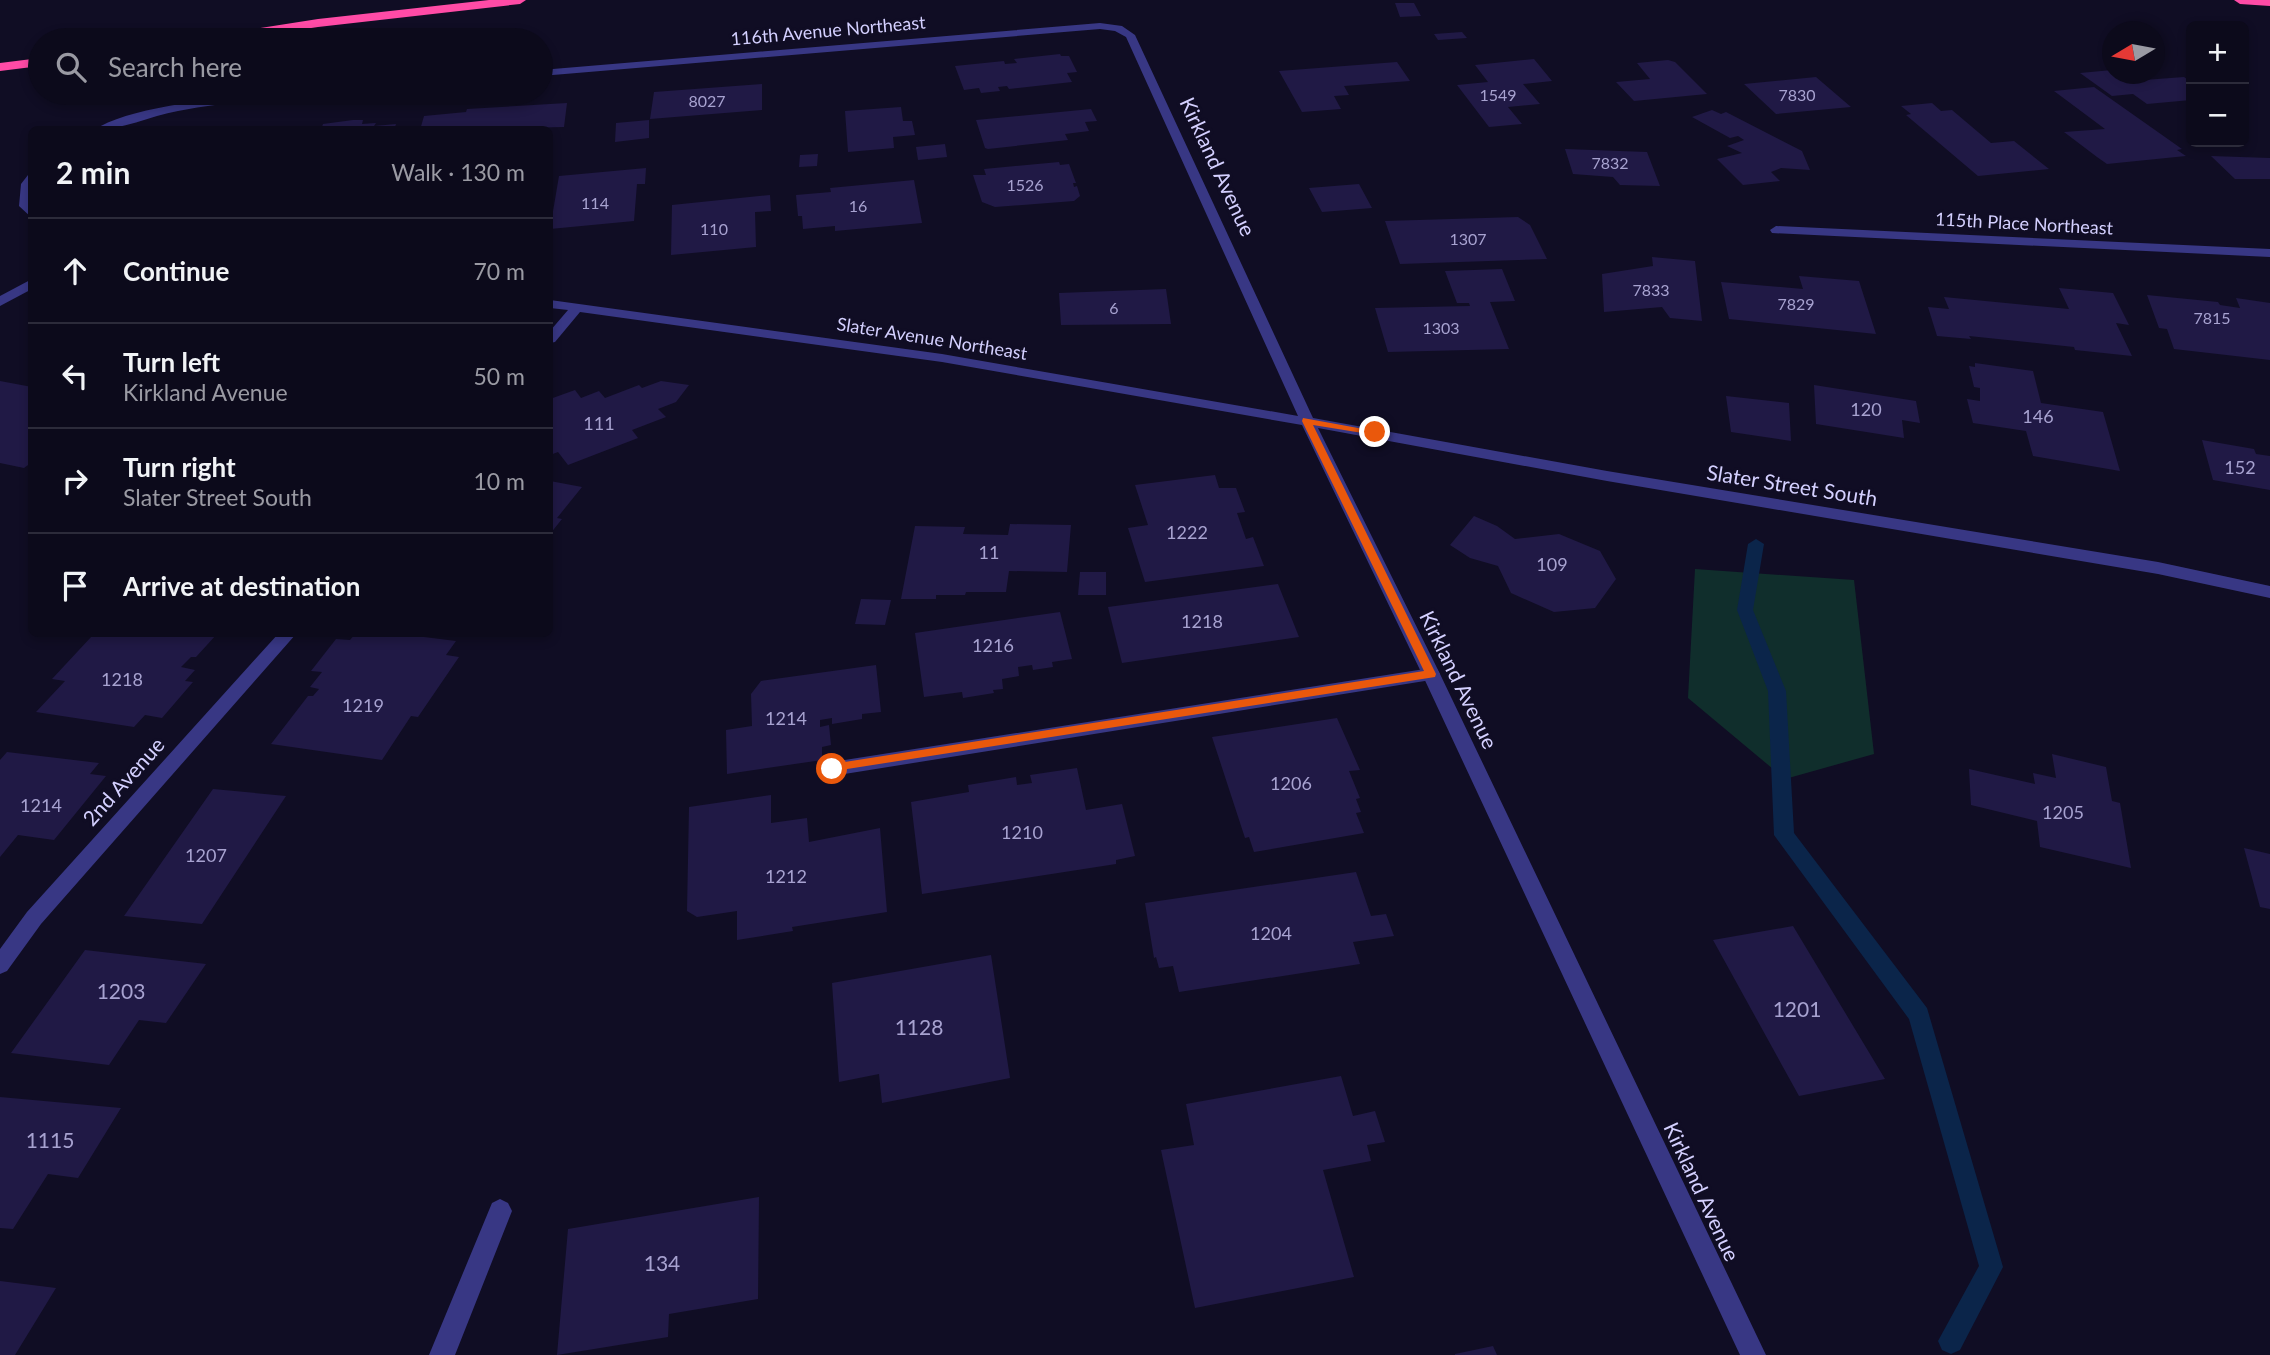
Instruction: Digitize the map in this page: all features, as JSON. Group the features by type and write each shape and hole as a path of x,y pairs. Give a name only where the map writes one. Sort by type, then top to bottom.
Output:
{"highway":[{"path":"286,28 520,0"},
{"path":"2240,0 2270,2"},
{"path":"0,67 28,64"}],"street":[{"name":"116th Avenue Northeast","path":"553,72 1100,26 1118,28"},
{"name":"Kirkland Avenue","path":"1118,28 1130,36 1138,50 1307,421 1431,674 1753,1355"},
{"path":"109,126 139,114 188,105"},
{"path":"28,183 25,206 28,209"},
{"name":"115th Place Northeast","path":"1776,230 2270,253"},
{"path":"0,302 28,285"},
{"name":"Slater Avenue Northeast","path":"553,305 942,358 1307,421"},
{"path":"553,336 576,309"},
{"name":"Slater Street South","path":"1307,421 1607,476 2158,568 2270,592"},
{"name":"2nd Avenue","path":"0,965 34,918 284,637"},
{"path":"832,769 1431,674"},
{"path":"442,1355 500,1211"}],"green space":[{"path":"1695,569 1854,580 1874,754 1785,779 1688,698"}],"building":[{"path":"1395,3 1414,3 1421,16 1400,17"},
{"path":"1462,32 1467,38 1438,40 1434,34"},
{"path":"1060,54 1069,56 1077,72 1067,73 1072,82 1009,89 1007,86 998,87 1000,91 981,93 979,88 964,90 955,66 1004,61 1005,64 1017,63 1014,59"},
{"path":"1534,59 1552,81 1523,84 1540,104 1508,107 1522,124 1489,127 1457,85 1488,82 1475,65"},
{"path":"1668,60 1675,62 1707,94 1634,101 1616,82 1650,79 1637,63"},
{"path":"1397,62 1410,81 1344,86 1349,95 1334,96 1341,109 1302,112 1279,71"},
{"path":"2102,71 2102,84 2165,84 2165,78 2184,77 2186,100 2147,104 2133,94 2112,96 2080,73"},
{"path":"1816,77 1851,107 1776,114 1744,84"},
{"path":"762,84 762,110 650,119 654,92"},
{"path":"2094,87 2182,149 2177,150 2186,156 2107,164 2097,157 2064,132 2105,129 2054,91"},
{"path":"567,103 564,127 421,126 424,116 466,112 467,109"},
{"path":"1932,103 1941,111 1952,110 1991,143 2014,141 2049,169 1978,176 1906,115 1911,114 1901,106"},
{"path":"901,107 903,121 912,121 915,135 893,137 894,148 848,152 845,111"},
{"path":"1091,109 1097,121 1085,122 1089,131 1065,134 1068,140 988,149 985,148 976,120"},
{"path":"1712,110 1721,114 1726,112 1802,151 1810,170 1781,168 1771,172 1780,181 1743,185 1717,159 1742,153 1727,146 1744,140 1738,136 1730,138 1692,117"},
{"path":"353,120 363,120 362,124 376,123 374,126 322,126"},
{"path":"649,120 649,138 615,142 616,123"},
{"path":"945,144 947,157 918,160 916,147"},
{"path":"1565,149 1647,152 1660,186 1620,185 1613,177 1573,174"},
{"path":"818,154 817,166 799,167 800,155"},
{"path":"2211,156 2270,158 2270,179 2235,179"},
{"path":"1059,162 1060,165 1069,164 1076,183 1073,183 1074,187 1077,186 1080,196 1074,201 995,207 982,202 973,175 986,175 984,169"},
{"path":"646,168 645,184 637,184 634,221 553,229 559,176"},
{"path":"914,180 922,223 835,231 835,226 803,229 802,216 798,216 796,195 831,192 830,188"},
{"path":"1359,184 1372,208 1322,212 1309,188"},
{"path":"770,195 771,211 755,212 756,247 671,255 672,205"},
{"path":"1518,217 1530,225 1547,259 1400,264 1385,221"},
{"path":"1652,257 1695,261 1702,321 1670,318 1662,307 1604,312 1602,274 1653,266"},
{"path":"1502,269 1515,301 1490,302 1509,349 1388,352 1375,308 1470,306 1469,303 1457,303 1445,271"},
{"path":"1799,276 1859,281 1876,334 1729,319 1721,282 1803,289"},
{"path":"2059,288 2113,293 2129,325 2116,323 2132,356 1969,336 1971,339 1937,336 1928,307 1949,309 1944,297 2069,309"},
{"path":"1166,289 1171,324 1061,325 1059,293"},
{"path":"2147,295 2218,302 2220,305 2240,308 2236,298 2270,303 2270,360 2174,349 2167,329 2159,328"},
{"path":"1975,363 2033,371 2041,403 2103,412 2120,471 2033,456 2026,431 1973,423 1967,399 1980,401 1980,388 1974,387 1969,366 1975,367"},
{"path":"0,381 28,386 28,465 24,468 0,463"},
{"path":"661,381 689,385 676,402 658,409 666,417 632,430 638,438 568,465 558,452 553,454 553,398 575,390 581,398 599,391 605,398 639,385 642,388"},
{"path":"1814,385 1916,401 1920,423 1902,420 1904,438 1816,424"},
{"path":"1726,396 1789,403 1791,441 1731,432"},
{"path":"2202,440 2254,449 2256,454 2270,456 2270,490 2213,480"},
{"path":"1215,475 1219,488 1236,488 1245,512 1237,513 1246,539 1253,537 1264,566 1145,582 1128,528 1148,525 1135,485"},
{"path":"553,482 582,487 557,518 562,519 553,530"},
{"path":"1474,516 1497,526 1515,539 1559,534 1600,551 1616,579 1595,608 1554,612 1511,593 1498,566 1470,558 1450,545"},
{"path":"1010,524 1071,525 1067,572 1009,571 1006,592 966,592 965,595 936,595 936,599 901,599 915,526 965,527 963,534 1008,535"},
{"path":"1080,572 1106,572 1106,595 1078,595"},
{"path":"1278,584 1299,637 1122,663 1108,607"},
{"path":"861,599 891,600 885,625 855,624"},
{"path":"1060,612 1072,659 1052,662 1053,667 1033,670 1032,665 1018,667 1019,676 1002,679 1003,689 993,690 994,693 963,698 962,692 924,697 915,633"},
{"path":"91,637 214,637 196,657 191,657 181,667 195,670 185,681 193,682 162,718 145,715 134,727 36,712 65,681 52,679"},
{"path":"352,637 424,637 456,641 446,655 459,657 418,717 411,716 382,760 271,744 308,696 313,696 319,689 310,687 322,672 311,671 336,639 350,640"},
{"path":"876,665 881,712 862,714 862,719 832,724 832,718 820,720 820,727 829,725 831,745 822,747 822,760 727,774 726,730 752,726 751,694 761,681"},
{"path":"1337,718 1360,770 1349,771 1360,798 1356,799 1361,812 1356,813 1364,833 1254,852 1249,837 1245,838 1212,737"},
{"path":"7,752 99,763 90,774 106,776 54,840 18,835 0,857 0,760"},
{"path":"2052,754 2106,767 2112,801 2120,803 2131,868 2040,847 2037,821 1971,805 1969,769 2035,784 2033,773 2056,778"},
{"path":"1077,768 1086,810 1122,804 1135,856 1116,860 1116,864 922,894 911,802 969,792 968,785 1016,777 1017,785 1032,783 1030,775"},
{"path":"213,789 286,796 202,924 124,916"},
{"path":"771,795 771,823 807,818 809,842 880,828 887,912 792,927 793,931 737,940 737,911 697,917 687,911 689,807"},
{"path":"2244,848 2270,854 2270,909 2260,907"},
{"path":"1356,872 1371,916 1386,914 1394,936 1353,942 1360,964 1179,992 1173,966 1159,968 1156,957 1154,958 1145,903"},
{"path":"1793,926 1885,1079 1799,1096 1713,940"},
{"path":"85,950 206,964 166,1023 139,1020 109,1065 11,1053"},
{"path":"991,955 1010,1078 882,1103 879,1074 839,1082 832,983"},
{"path":"1341,1076 1353,1116 1375,1111 1385,1142 1367,1145 1371,1161 1323,1170 1354,1277 1195,1308 1161,1150 1194,1145 1186,1104"},
{"path":"0,1097 121,1108 78,1178 48,1174 13,1229 0,1228"},
{"path":"759,1197 758,1299 669,1314 668,1337 557,1355 568,1229"},
{"path":"0,1281 56,1288 15,1355 0,1355"},
{"path":"1493,1346 1497,1355 1455,1355 1455,1354"}],"waterway":[{"path":"1756,544 1745,610 1777,691 1784,835 1919,1015 1991,1267 1951,1341"}],"route":[{"path":"832,769 1431,674 1307,421 1375,432"}]}
